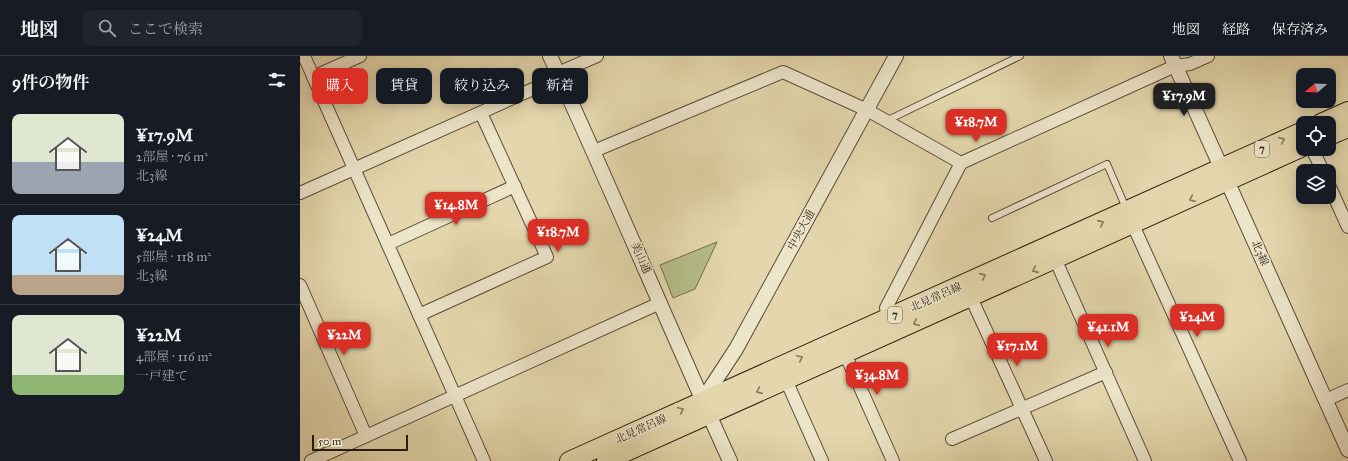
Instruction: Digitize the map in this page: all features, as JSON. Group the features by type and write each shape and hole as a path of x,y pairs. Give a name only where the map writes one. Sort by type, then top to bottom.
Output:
{"main road":[{"path":"1336,116 1348,111"},
{"path":"1336,133 1348,128"},
{"name":"北見常呂線","path":"606,461 705,408 1224,175 1296,135"},
{"name":"北見常呂線","path":"1224,175 1296,149"},
{"name":"北見常呂線","path":"572,460 705,408 786,380 889,318 968,291"}],"street":[{"path":"304,56 312,75"},
{"path":"333,68 360,56"},
{"name":"美山通","path":"550,56 556,68"},
{"path":"573,68 597,56"},
{"name":"中央大通","path":"705,408 896,56"},
{"path":"889,318 886,308 961,163 1173,61 1190,64 1208,56"},
{"name":"北3線","path":"1173,61 1348,450"},
{"path":"594,151 783,72 867,110 961,163"},
{"path":"300,193 481,113 532,88"},
{"path":"325,104 484,461"},
{"name":"美山通","path":"572,104 705,408 730,461"},
{"path":"419,315 547,257 481,113"},
{"path":"388,244 515,186"},
{"path":"1336,200 1348,226"},
{"path":"1130,218 1240,461"},
{"path":"1052,253 1145,461"},
{"path":"300,285 366,436"},
{"path":"968,291 1046,461"},
{"path":"311,461 660,303"},
{"path":"842,347 893,461"},
{"path":"952,439 1106,372"},
{"path":"786,380 822,461"},
{"path":"1326,400 1348,390"}],"lane":[{"path":"886,121 1020,56"},
{"path":"992,218 1107,164 1130,218"}],"green space":[{"path":"717,242 695,289 673,298 660,265"}]}
